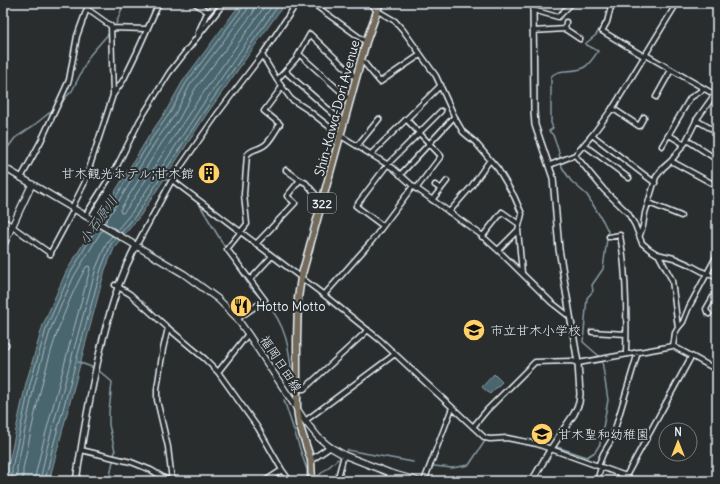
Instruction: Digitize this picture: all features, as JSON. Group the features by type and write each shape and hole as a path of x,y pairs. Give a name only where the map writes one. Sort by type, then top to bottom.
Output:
{"highway":[{"name":"Shin-Kawa-Dori Avenue","path":"297,408 297,319 301,278 361,59 376,10 380,3"},
{"name":"322","path":"297,408 299,424 311,460 312,481"}],"main road":[{"path":"3,167 87,217"},
{"path":"3,246 32,184"},
{"name":"福岡日田線","path":"87,217 199,285 218,299 237,319 248,334 305,421 318,437 330,447 344,455 390,473 418,481"}],"street":[{"path":"21,178 41,141 67,85 76,36 89,3"},
{"path":"3,220 50,254 84,184 113,96 124,79 159,3"},
{"path":"196,3 208,12"},
{"path":"195,40 208,12 216,3"},
{"path":"87,217 118,164 140,120 169,73 224,3"},
{"path":"76,481 92,381 117,286 133,245 172,180 213,119 262,55 297,3"},
{"path":"312,3 366,42"},
{"path":"371,3 376,10 395,21 403,30 436,76 454,117 463,132 475,142 506,182 522,214 518,230 522,273"},
{"path":"532,481 550,450 574,414 579,403 580,394 578,363 559,249 553,178 534,118 533,3"},
{"path":"533,10 558,17 572,3"},
{"path":"612,3 607,22 602,31 716,96"},
{"path":"550,165 575,155 592,135 612,108 677,3"},
{"path":"87,8 111,26 113,96"},
{"path":"565,29 566,22"},
{"path":"111,28 148,29"},
{"path":"533,30 565,29 580,39"},
{"path":"277,80 299,54 310,34 356,78"},
{"path":"299,54 350,100"},
{"path":"262,55 277,80 292,99 341,136 387,164 414,188 482,237 498,250 551,302 570,316"},
{"path":"361,59 380,82 420,55"},
{"path":"286,70 288,74 344,123"},
{"path":"656,97 671,70"},
{"path":"371,154 441,85"},
{"path":"237,319 265,300 227,249 247,224 244,194 247,155 250,151 267,144 280,124 264,112 282,87"},
{"path":"662,146 690,98 704,89"},
{"path":"716,96 717,90"},
{"path":"640,235 656,178 685,142 696,120 711,97 716,96"},
{"path":"612,108 639,126 644,117"},
{"path":"383,226 356,206 387,164 420,134 441,111"},
{"path":"400,175 454,117"},
{"path":"357,146 379,119"},
{"path":"324,296 371,242 441,156 406,119"},
{"path":"696,120 717,132"},
{"path":"592,135 655,183"},
{"path":"669,135 716,159"},
{"path":"584,145 629,178"},
{"path":"575,155 604,190 628,213 636,225 642,243 657,254 674,258 707,274 717,277"},
{"path":"449,212 471,187 490,160"},
{"path":"671,161 717,186"},
{"path":"286,170 306,183 322,202"},
{"path":"172,180 368,330 485,438 507,438 537,444 550,450 626,476 633,481"},
{"path":"256,244 295,203 287,196 300,180"},
{"path":"432,200 447,181"},
{"path":"435,185 441,189"},
{"path":"649,203 681,216"},
{"path":"482,237 502,212 520,224"},
{"path":"498,250 518,230"},
{"path":"609,237 620,235 624,268 626,354"},
{"path":"657,254 672,280 678,328 673,346"},
{"path":"678,328 683,322 689,307 717,255"},
{"path":"250,280 272,256"},
{"path":"117,286 130,294 218,372 258,428 290,481"},
{"path":"709,314 706,309 717,290"},
{"path":"168,328 163,348 157,389 157,400 168,447 171,481"},
{"path":"297,389 304,389 368,330"},
{"path":"592,332 626,334"},
{"path":"218,372 248,334"},
{"path":"473,427 487,410 535,362 572,361 578,363 673,346 717,370"},
{"path":"597,481 603,454 612,440 638,352"},
{"path":"305,421 395,354"},
{"path":"626,476 691,356"},
{"path":"424,481 452,408"},
{"path":"311,460 330,447"},
{"path":"81,450 131,462 151,470 171,481"},
{"path":"337,481 344,455"},
{"path":"266,481 282,470"},
{"path":"388,481 390,473"}],"water":[{"name":"小石原川","path":"241,3 285,3 206,115 140,216 115,246 105,270 49,481 8,481 8,467 26,383 43,325 66,272 183,81"},
{"path":"494,374 502,382 490,394 482,387"}],"waterway":[{"path":"116,24 124,3"},
{"path":"557,447 587,457 595,452 600,444 608,400 602,361 599,356 583,342 587,298 593,291 592,285 603,269 608,231 587,195 571,181 562,167 553,135 549,131 553,128 551,123 551,77 557,72 579,69 585,67 589,63 598,51 585,44 596,35 606,18"},
{"path":"61,105 72,91 90,55 110,32"},
{"path":"3,154 15,138 54,109"},
{"path":"164,178 195,200"},
{"path":"198,202 226,249"},
{"path":"233,260 250,287 262,299"},
{"path":"265,302 278,319 286,338 292,379"},
{"path":"78,362 97,369 112,382 109,425 115,451 109,481"},
{"path":"284,400 307,470 307,480"},
{"path":"434,466 452,468 469,465 485,441"},
{"path":"347,450 413,462"},
{"path":"317,477 338,459"}],"place":[{"name":"甘木観光ホテル;甘木館","path":"209,173"},
{"name":"Hotto Motto","path":"241,306"},
{"name":"市立甘木小学校","path":"474,330"},
{"name":"甘木聖和幼稚園","path":"542,434"}]}
